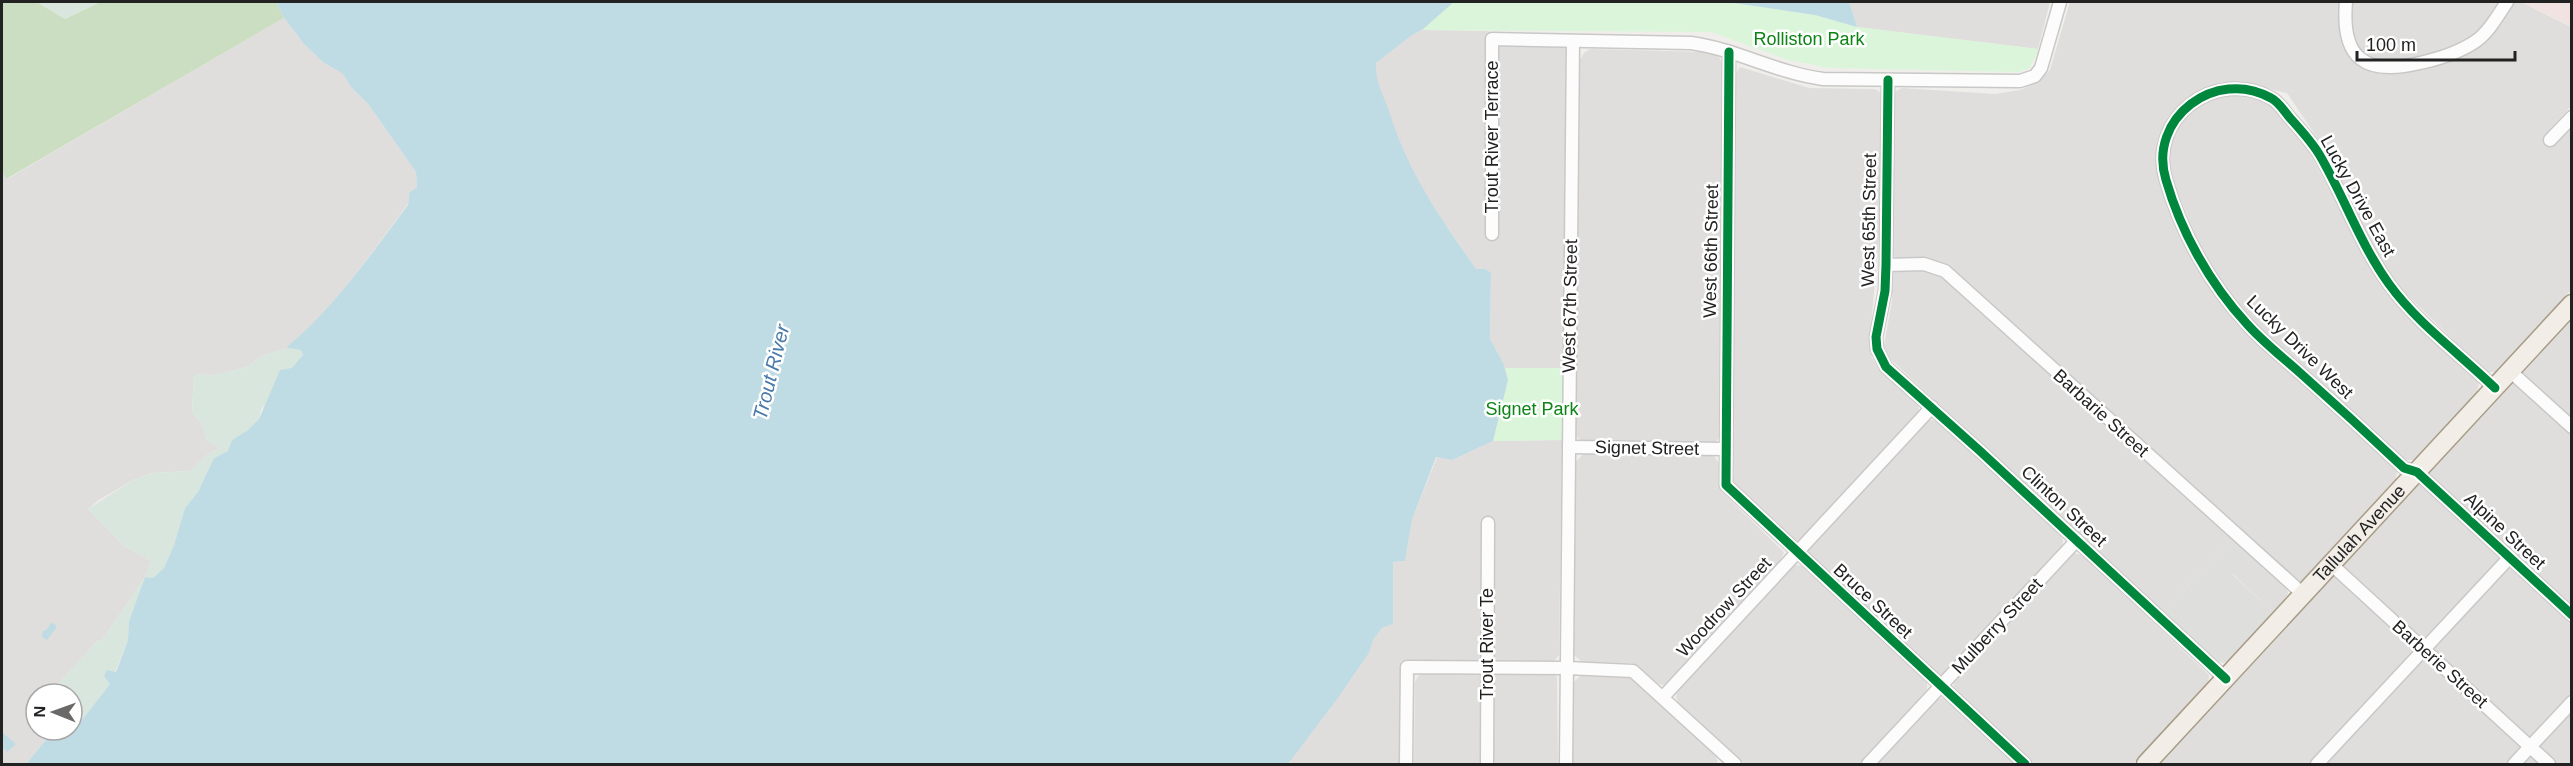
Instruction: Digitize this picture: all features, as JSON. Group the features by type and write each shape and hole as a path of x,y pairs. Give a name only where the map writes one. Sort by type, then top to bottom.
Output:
{"main road":[{"name":"Tallulah Avenue","path":"2154,760 2303,594 2571,304"}],"street":[{"path":"1573,42 1709,45 1802,76 1823,79 2020,81 2035,76 2045,57 2060,2"},
{"path":"2346,2 2345,31 2351,49 2361,60 2376,68 2387,68 2426,62 2477,41 2507,2"},
{"name":"Trout River Terrace","path":"1492,234 1492,39 1573,42"},
{"name":"West 67th Street","path":"1566,765 1573,42"},
{"name":"West 66th Street","path":"1725,449 1730,52"},
{"name":"West 65th Street","path":"1880,358 1876,337 1885,291 1887,80"},
{"name":"Lucky Drive East","path":"2173,122 2189,104 2219,89 2248,89 2275,101 2318,153 2363,242 2390,286 2413,311 2495,387"},
{"path":"2550,140 2571,117"},
{"name":"Lucky Drive West","path":"2173,122 2163,148 2166,180 2196,253 2215,283 2247,325 2404,468 2417,472"},
{"name":"Barbarie Street","path":"1886,265 1924,264 1945,271 2303,594"},
{"name":"Clinton Street","path":"1880,358 1886,367 2226,679"},
{"path":"2510,371 2571,427"},
{"name":"Woodrow Street","path":"1663,697 1932,407"},
{"name":"Signet Street","path":"1569,447 1725,449"},
{"name":"Bruce Street","path":"1725,449 1726,485 2025,765"},
{"name":"Alpine Street","path":"2417,472 2571,615"},
{"name":"Trout River Te","path":"1486,765 1488,524"},
{"name":"Mulberry Street","path":"1868,765 2077,540"},
{"path":"2317,765 2510,557"},
{"name":"Barberie Street","path":"2331,564 2549,765"},
{"path":"1406,765 1407,667 1625,669 1633,671 1663,697 1725,760 1735,765"},
{"path":"2514,765 2571,702"}],"shaded area":[{"path":"37,2 100,2 65,19"},
{"path":"1846,2 2050,2 2038,49 1857,27 1850,4"},
{"path":"2070,2 2521,2 2571,27 2571,106 2543,137 2551,146 2571,124 2571,290 2496,372 2484,370 2395,283 2370,242 2322,145 2287,93 2241,82 2221,82 2185,99 2164,128 2157,150 2158,175 2173,218 2242,327 2397,470 2396,480 2302,581 2297,581 1944,263 1896,258 1891,254 1894,96 1896,91 1902,88 1995,94 2020,90 2038,82 2050,70"},
{"path":"2521,2 2571,2 2571,27 2562,22"},
{"path":"284,18 304,44 323,62 343,74 351,87 369,105 416,172 417,187 409,193 408,204 351,281 314,325 287,348 261,356 249,366 224,373 194,374 192,412 202,425 207,441 218,449 209,453 190,471 152,473 133,480 88,509 124,546 151,561 145,577 101,642 98,640 60,682 24,682 24,742 44,742 26,764 2,764 2,170 7,179"},
{"path":"1422,30 1489,31 1490,238 1497,50 1503,44 1563,46 1566,50 1563,368 1505,368 1490,339 1491,273 1486,269 1476,269 1438,214 1409,166 1375,79 1376,63"},
{"path":"1590,49 1709,52 1719,57 1723,65 1720,435 1717,441 1711,443 1584,443 1576,436 1580,60"},
{"path":"1740,67 1809,88 1879,91 1882,97 1880,225 1870,338 1872,358 1877,366 1917,403 1919,408 1918,414 1802,538 1796,541 1791,540 1731,481 1735,75"},
{"path":"2236,93 2253,97 2273,107 2309,152 2379,279 2398,305 2479,382 2477,392 2414,460 2404,460 2252,320 2234,300 2201,250 2171,177 2169,150 2181,121 2192,110 2221,95"},
{"path":"1896,270 1938,272 2232,538 2164,612 1891,360 1884,346 1892,300 1892,275"},
{"path":"2571,318 2571,764 2156,764"},
{"path":"287,348 301,350 303,355 261,410 259,419 248,430 232,440 228,451 214,458 198,492 185,508 174,545 164,568 153,578 145,577 151,561 124,546 88,509 133,480 152,473 190,471 209,453 218,449 207,441 202,425 192,412 194,374 224,373 249,366 261,356"},
{"path":"1937,421 2061,536 2063,541 2062,546 1946,673 1941,675 1935,674 1809,557 1808,552 1809,547 1925,422"},
{"path":"1562,440 1559,655 1555,660 1550,662 1497,662 1492,659 1490,653 1491,517 1486,517 1482,662 1401,661 1400,764 1294,764 1289,762 1338,698 1369,653 1373,640 1382,628 1393,624 1393,562 1405,561 1412,520 1437,457 1452,460 1493,441"},
{"path":"1583,454 1713,455 1719,463 1722,492 1784,552 1779,563 1664,685 1658,684 1632,663 1582,662 1574,655 1576,462"},
{"path":"2232,538 2251,554 2232,574 2273,612 2228,661 2223,663 2217,661 2164,612"},
{"path":"2073,553 2082,555 2209,675 2208,684 2133,764 2033,764 1953,688 1955,679"},
{"path":"2251,554 2285,586 2288,592 2287,597 2273,612 2232,573"},
{"path":"1802,566 1927,681 1927,693 1861,764 1745,764 1678,703 1676,697 1677,690 1791,567"},
{"path":"145,577 129,621 128,640 115,672 108,670 110,684 84,717 84,682 60,682 98,640 101,642"},
{"path":"1424,673 1485,674 1484,764 1414,764 1415,682 1418,676"},
{"path":"1492,674 1554,675 1557,677 1558,764 1491,764"},
{"path":"1580,676 1633,678 1716,757 1718,764 1573,764 1573,683"},
{"path":"1941,698 1947,700 2016,764 1877,764"}],"green space":[{"path":"2,2 37,2 65,19 100,2 276,2 284,18 6,179 2,170"},
{"name":"Rolliston Park","path":"1454,2 1727,2 1815,15 1857,27 2038,49 2030,68 2019,72 1829,68 1788,60 1711,32 1422,30"},
{"name":"Signet Park","path":"1505,368 1563,368 1562,440 1493,441 1508,380"}],"water":[{"name":"Trout River","path":"276,2 1454,2 1422,30 1376,63 1376,70 1380,88 1415,175 1476,269 1486,269 1491,273 1490,339 1504,365 1508,380 1493,441 1452,460 1436,457 1412,520 1405,561 1393,562 1393,624 1382,628 1373,640 1369,653 1288,764 26,764 44,742 84,742 84,717 110,684 104,676 107,670 116,672 128,640 129,621 145,577 153,578 164,568 174,545 185,508 198,492 214,458 228,451 232,440 248,430 259,419 280,370 292,368 303,355 301,350 287,348 288,346 322,314 352,279 408,205 409,193 417,187 416,172 369,105 351,87 343,74 323,62 304,44 284,18"},
{"path":"1727,2 1846,2 1850,4 1857,27 1815,15"},
{"path":"52,622 57,627 47,640 42,637 43,631"},
{"path":"2,732 16,744 7,752 2,747 4,744"}],"cycle path":[{"path":"1729,52 1726,485 2025,764"},
{"path":"1888,80 1885,291 1876,337 1877,349 1886,367 2226,679"},
{"path":"2495,388 2412,312 2389,284 2369,253 2319,154 2276,102 2250,90 2229,89 2209,94 2191,104 2176,119 2167,137 2163,157 2166,180 2188,238 2221,292 2265,342 2404,468 2417,472 2572,615"}]}
